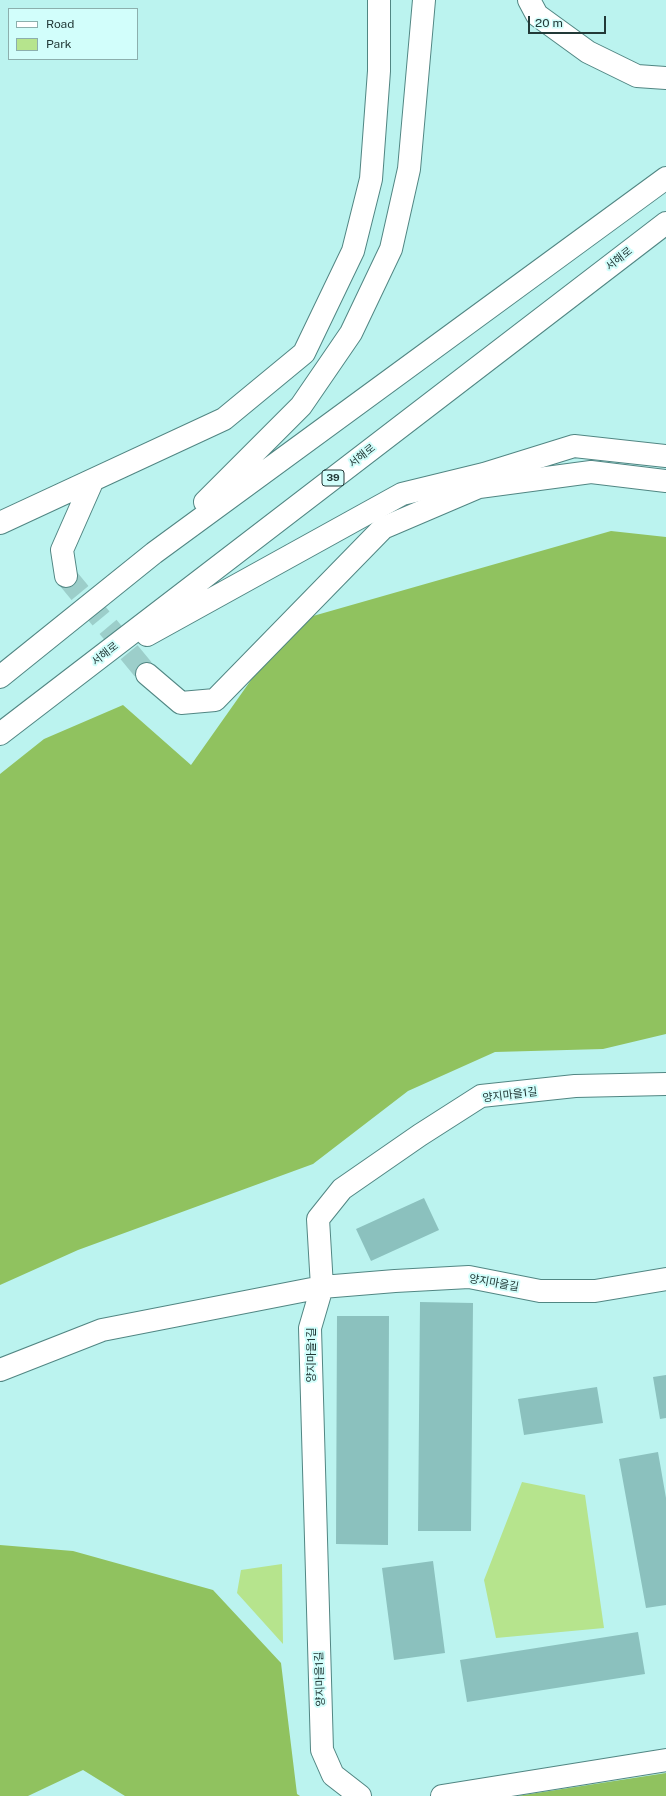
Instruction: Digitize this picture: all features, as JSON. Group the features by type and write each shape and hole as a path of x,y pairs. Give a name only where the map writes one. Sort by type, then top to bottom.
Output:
{"main road":[{"path":"0,523 92,482 224,419 304,353 353,251 371,180 379,70 379,0"},
{"path":"154,553 301,406 351,333 391,249 409,169 424,0"},
{"path":"529,0 538,15 588,52 637,76 666,78"},
{"path":"0,677 154,553 666,178"},
{"name":"서해로","path":"0,734 666,223"},
{"path":"83,671 402,494 484,474 574,446 666,456"},
{"path":"147,674 181,703 215,700 383,528 479,487 591,472 666,481"},
{"path":"66,576 62,550 92,482"},
{"name":"양지마을1길","path":"360,1796 333,1775 322,1750 310,1328 322,1287 318,1219 342,1188 481,1096 575,1086 666,1084"},
{"name":"양지마을길","path":"0,1370 102,1330 322,1287 395,1280 469,1277 540,1291 595,1291 666,1279"},
{"path":"442,1796 666,1760"}],"green space":[{"path":"611,531 666,537 666,1034 603,1049 495,1052 408,1091 313,1164 78,1250 0,1285 0,774 44,739 123,705 191,765 292,622"},
{"path":"522,1482 585,1495 604,1628 496,1638 484,1580"},
{"path":"0,1545 73,1551 213,1590 281,1663 297,1794 300,1796 125,1796 83,1770 28,1796 0,1796"},
{"path":"282,1564 283,1644 237,1593 241,1570"},
{"path":"666,1773 666,1796 517,1796"}],"building":[{"path":"424,1198 439,1230 371,1261 356,1229"},
{"path":"420,1302 473,1303 471,1531 418,1531"},
{"path":"337,1316 389,1316 388,1545 336,1544"},
{"path":"666,1375 666,1418 660,1419 653,1377"},
{"path":"597,1387 603,1423 524,1435 518,1399"},
{"path":"658,1452 666,1498 666,1605 646,1608 619,1459"},
{"path":"433,1561 445,1653 394,1660 382,1568"},
{"path":"638,1632 645,1674 467,1702 460,1660"}],"tunnel":[{"path":"66,576 147,674"}]}
